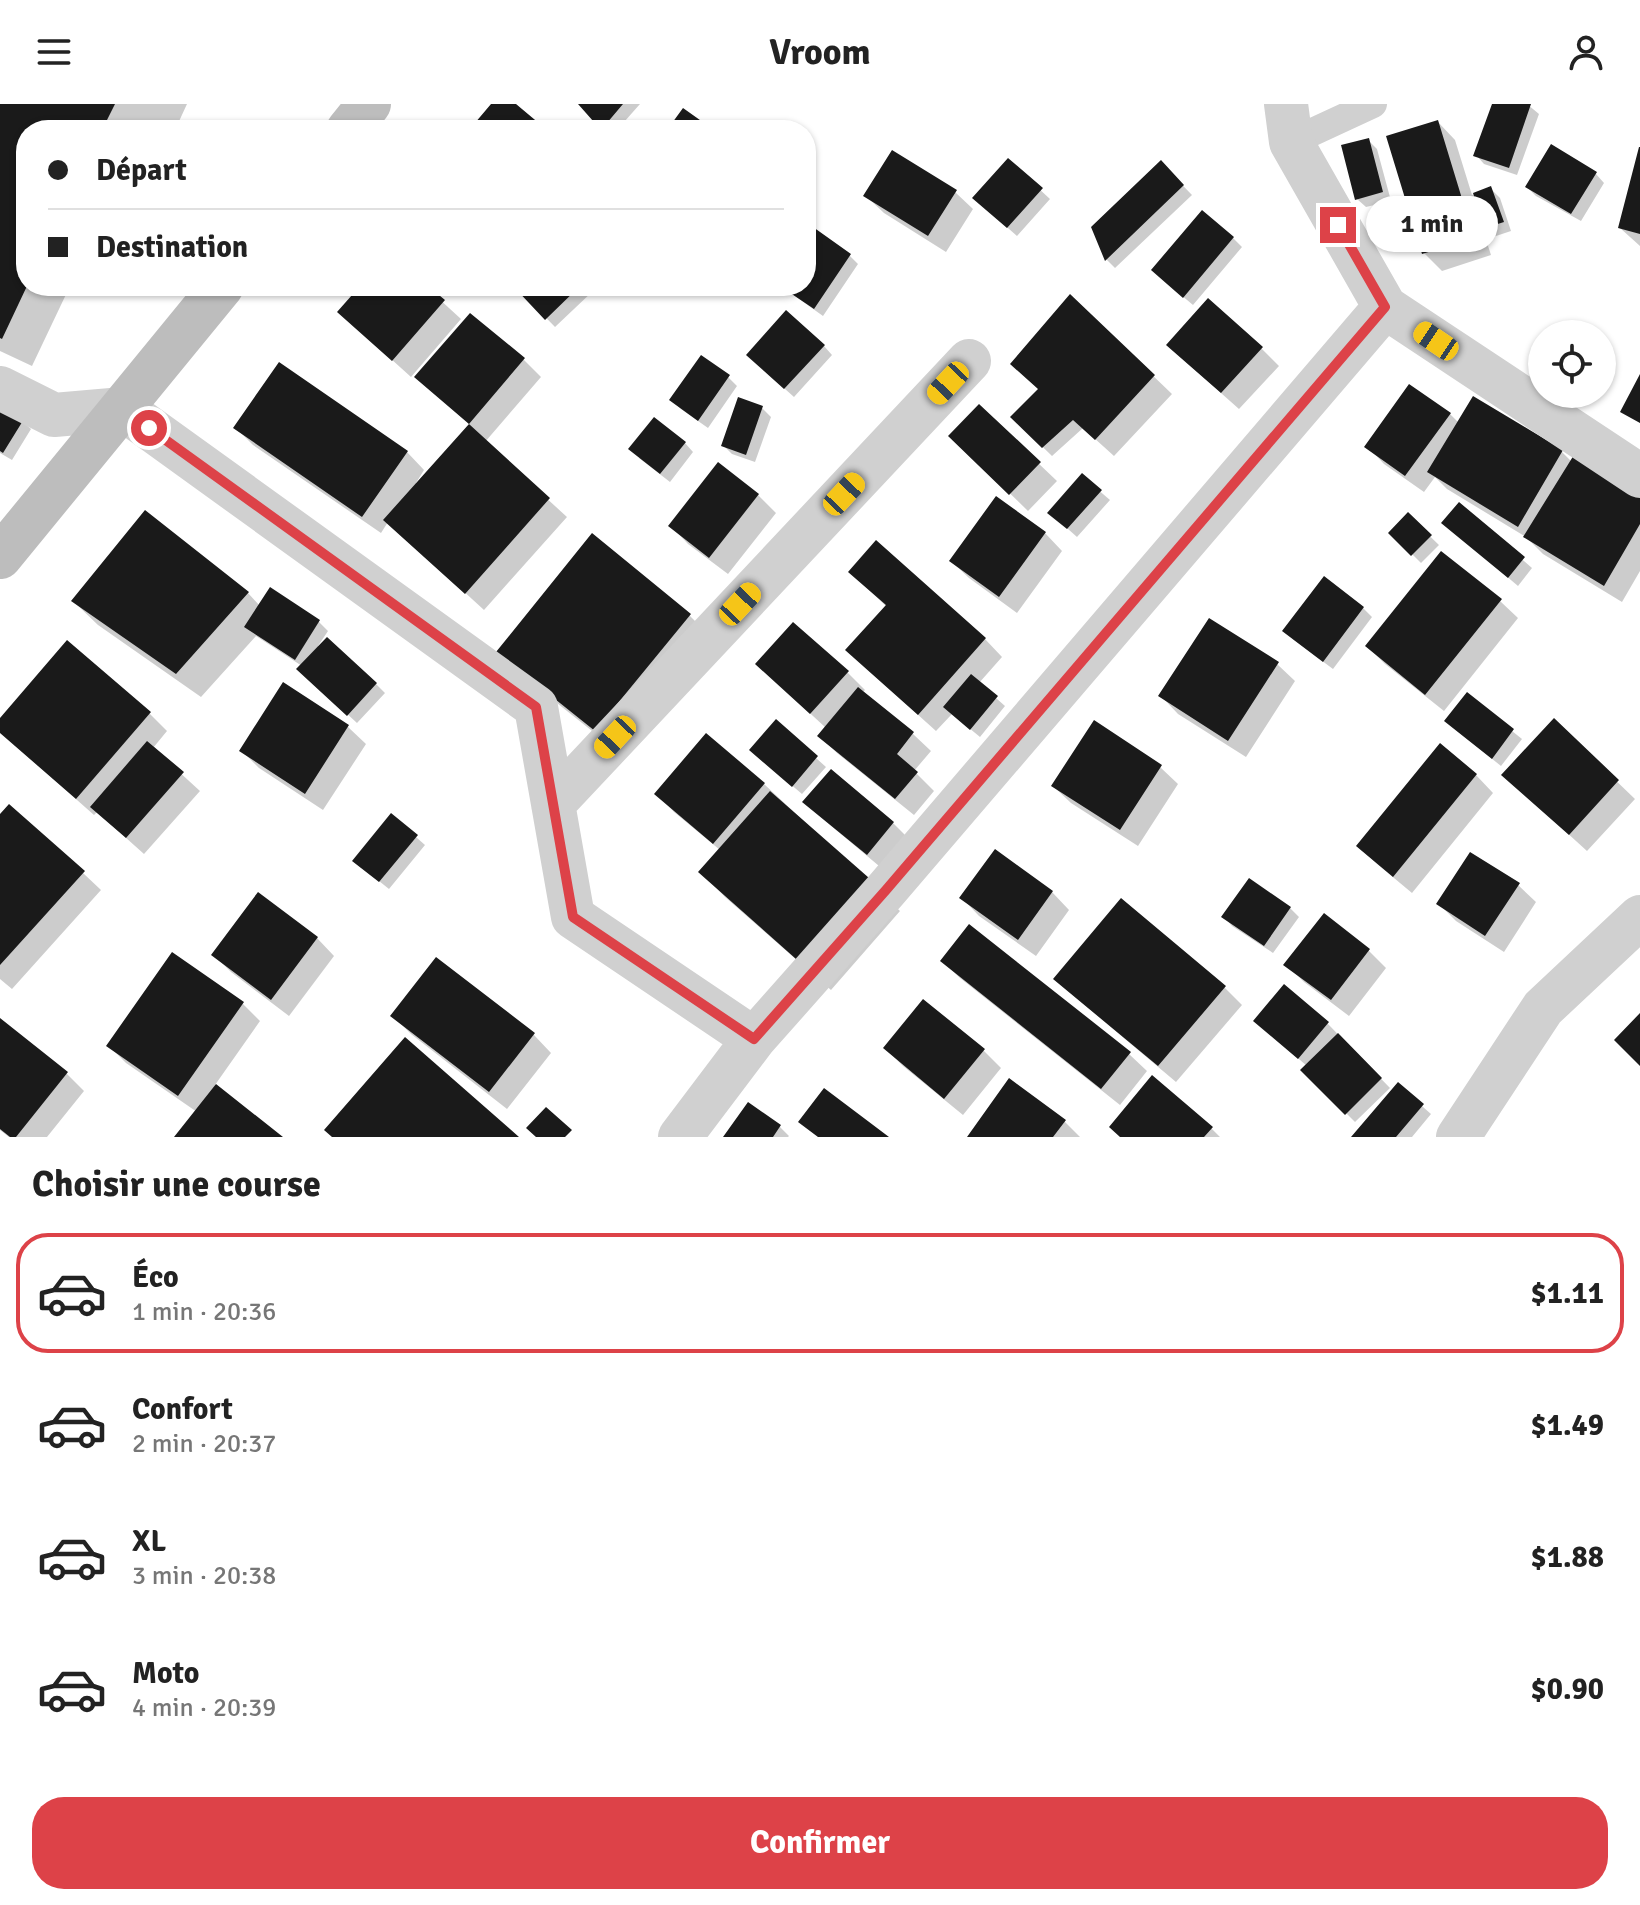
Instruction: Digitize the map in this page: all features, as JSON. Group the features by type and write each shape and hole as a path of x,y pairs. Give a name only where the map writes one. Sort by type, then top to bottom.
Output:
{"street":[{"path":"356,120 369,104"},
{"path":"1288,123 1385,307 1640,476"},
{"path":"0,557 214,296"},
{"path":"680,1137 754,1039 896,878 1385,307"},
{"path":"553,804 969,361"},
{"path":"0,388 54,415 123,409 536,707 573,917 754,1039"},
{"path":"1458,1137 1543,1008 1640,917"}],"lane":[{"path":"1288,123 1373,104"}],"building":[{"path":"0,104 115,104 107,120 16,120 16,296 22,296 0,338"},
{"path":"491,104 516,104 535,120 477,120"},
{"path":"578,104 623,104 609,120 592,120"},
{"path":"1492,104 1531,104 1509,168 1473,156"},
{"path":"683,108 700,120 674,120"},
{"path":"1438,120 1474,238 1422,254 1386,136"},
{"path":"1369,138 1383,192 1355,200 1341,145"},
{"path":"1551,144 1597,172 1571,214 1525,187"},
{"path":"1640,147 1640,234 1618,228"},
{"path":"892,150 957,190 928,236 863,196"},
{"path":"1008,158 1043,188 1007,228 972,198"},
{"path":"1161,160 1184,185 1105,261 1091,227"},
{"path":"1491,186 1504,222 1485,228 1473,193"},
{"path":"1202,210 1234,237 1183,298 1151,270"},
{"path":"816,229 851,254 814,309 795,296 816,296"},
{"path":"1070,294 1155,375 1095,440 1073,420 1042,448 1010,417 1038,389 1010,364"},
{"path":"351,296 440,296 445,300 392,361 337,312"},
{"path":"522,296 570,296 545,320"},
{"path":"1208,298 1263,347 1221,393 1166,345"},
{"path":"786,310 825,345 784,389 746,355"},
{"path":"470,313 525,358 469,424 414,377"},
{"path":"701,355 730,375 698,421 669,400"},
{"path":"279,362 408,451 362,517 233,428"},
{"path":"1640,374 1640,423 1620,412"},
{"path":"1409,384 1451,413 1405,476 1364,447"},
{"path":"1473,396 1563,450 1518,527 1427,472"},
{"path":"738,397 763,406 746,455 721,446"},
{"path":"979,404 1041,462 1009,495 948,436"},
{"path":"0,405 24,419 3,453 0,451"},
{"path":"654,417 686,442 660,474 628,449"},
{"path":"469,424 550,498 465,594 383,520"},
{"path":"1577,450 1640,490 1640,524 1604,586 1523,537"},
{"path":"718,462 759,494 709,558 668,526"},
{"path":"1082,473 1102,490 1067,529 1047,513"},
{"path":"996,496 1046,532 999,597 949,561"},
{"path":"1459,502 1525,557 1508,578 1441,523"},
{"path":"145,510 249,592 176,674 71,601"},
{"path":"1408,512 1432,535 1411,556 1388,533"},
{"path":"592,533 691,614 595,731 496,652"},
{"path":"876,540 986,638 918,715 845,650 886,605 848,572"},
{"path":"1441,551 1502,599 1425,695 1365,646"},
{"path":"1324,576 1364,607 1323,662 1282,631"},
{"path":"270,587 320,620 295,660 244,627"},
{"path":"1209,618 1279,662 1228,741 1158,696"},
{"path":"793,622 849,671 810,714 755,664"},
{"path":"327,637 377,683 347,716 296,669"},
{"path":"67,640 151,712 76,799 0,733 0,718"},
{"path":"971,674 998,696 970,730 943,707"},
{"path":"283,682 349,725 305,794 239,751"},
{"path":"858,687 914,732 897,754 918,772 895,799 817,736"},
{"path":"1467,692 1514,729 1492,759 1444,721"},
{"path":"1554,718 1619,780 1569,835 1501,775"},
{"path":"776,719 818,756 792,787 749,750"},
{"path":"1094,720 1162,765 1120,830 1051,786"},
{"path":"706,733 765,783 713,844 654,794"},
{"path":"147,741 184,772 126,838 90,807"},
{"path":"1440,743 1477,774 1393,877 1356,846"},
{"path":"831,769 894,822 867,855 802,802"},
{"path":"770,791 877,885 805,967 698,872"},
{"path":"9,804 85,871 0,965 0,814"},
{"path":"391,813 418,835 379,882 352,861"},
{"path":"995,849 1053,891 1018,940 959,898"},
{"path":"1470,852 1520,883 1485,936 1436,904"},
{"path":"1249,878 1291,907 1264,946 1221,917"},
{"path":"258,892 318,937 271,1000 211,955"},
{"path":"1121,898 1226,986 1158,1066 1053,979"},
{"path":"1324,913 1370,949 1331,1000 1283,965"},
{"path":"969,924 1131,1052 1101,1089 940,961"},
{"path":"172,952 244,1002 178,1096 106,1046"},
{"path":"436,957 535,1033 489,1092 390,1016"},
{"path":"1284,984 1329,1022 1298,1059 1253,1021"},
{"path":"923,999 985,1049 944,1099 883,1048"},
{"path":"1640,1013 1640,1066 1614,1040"},
{"path":"0,1018 68,1072 16,1137 10,1137 0,1129"},
{"path":"1338,1033 1382,1078 1345,1115 1300,1070"},
{"path":"405,1037 519,1137 332,1137 324,1130"},
{"path":"1152,1075 1213,1127 1204,1137 1120,1137 1109,1127"},
{"path":"1009,1078 1066,1120 1053,1137 967,1137"},
{"path":"1398,1082 1424,1104 1396,1137 1351,1137"},
{"path":"216,1084 283,1137 174,1137"},
{"path":"824,1088 889,1137 818,1137 798,1122"},
{"path":"748,1102 781,1125 773,1137 723,1137"},
{"path":"546,1107 572,1130 565,1137 536,1137 526,1128"}],"route":[{"path":"149,428 536,707 573,917 754,1039 886,890 1385,307 1338,225"}]}
